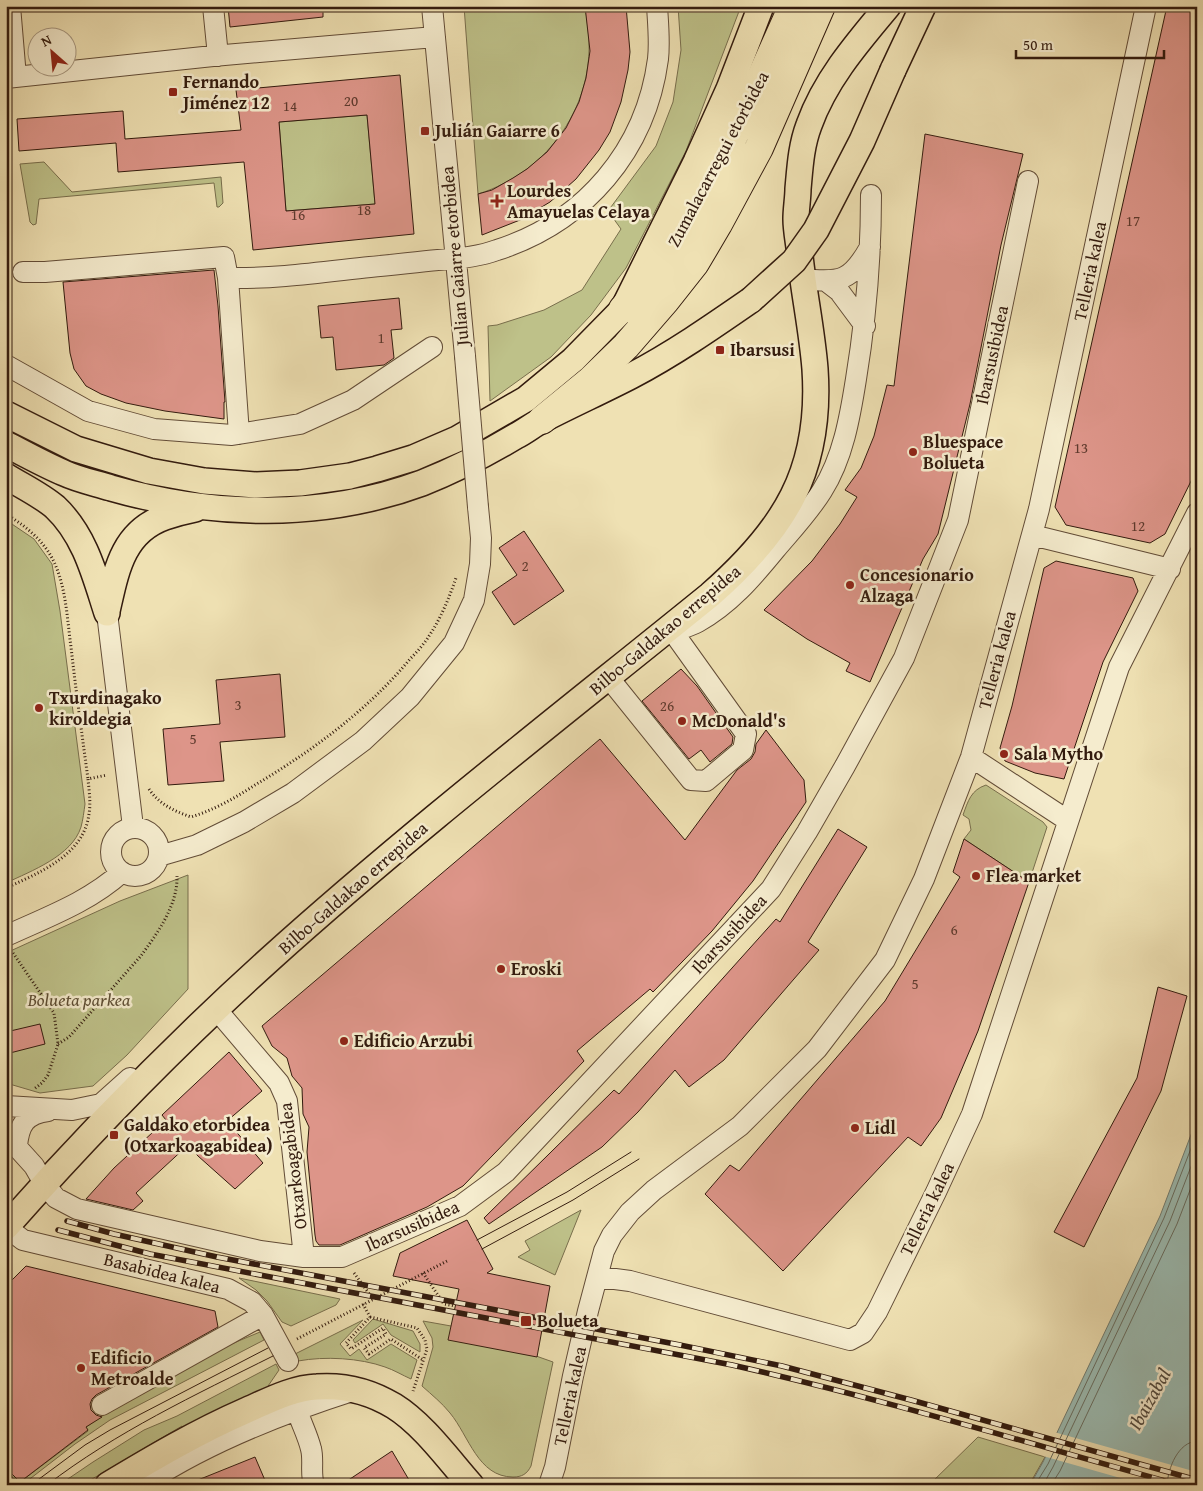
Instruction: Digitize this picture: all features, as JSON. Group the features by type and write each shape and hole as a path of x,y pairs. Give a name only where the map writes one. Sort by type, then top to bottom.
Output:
{"highway":[{"name":"Zumalacarregui etorbidea","path":"623,309 673,248 709,185 746,113 793,6"},
{"name":"Zumalacarregui etorbidea","path":"542,420 591,380 626,346 695,263 759,148 821,6"}],"main road":[{"path":"623,309 696,162 729,89 762,6"},
{"name":"Bilbo-Galdakao errepidea","path":"6,1227 25,1206 40,1175 72,1155 216,1009 394,852 608,677 665,635 734,574 780,519 793,498 806,468 816,405 814,280 796,218 801,154 808,126 820,99 840,66 888,6"},
{"path":"542,420 632,375 670,353 751,300 794,261 816,230 862,141 923,6"},
{"name":"Zumalacarregui etorbidea","path":"6,414 76,449 149,471 204,481 256,485 300,483 350,476 377,470 413,458 457,439 504,413 526,399 574,360 623,309"},
{"name":"Zumalacarregui etorbidea","path":"6,444 66,474 143,497 201,507 256,512 302,509 355,502 422,483 469,463 542,420"},
{"path":"6,476 54,507 81,540 107,614"},
{"path":"107,614 115,577 124,550 143,529 163,518 201,507"},
{"path":"108,1485 204,1429 281,1395 315,1387 337,1387 355,1390 395,1407 478,1481"}],"street":[{"path":"10,6 11,77 218,56 435,38"},
{"path":"213,6 218,56"},
{"name":"Julian Gaiarre etorbidea","path":"159,856 197,846 244,822 293,793 363,741 410,697 454,643 474,600 480,564 481,538 432,6"},
{"path":"228,278 257,278 456,259 498,250 546,230 579,206 601,184 633,141 648,106 658,58 658,6"},
{"name":"Telleria kalea","path":"549,1485 555,1467 573,1376 604,1251 612,1235 630,1212 654,1190 740,1126 817,1050 886,960 924,879 971,757 1032,535 1146,6"},
{"name":"Ibarsusibidea","path":"12,1141 56,1198 78,1210 260,1251 304,1257 342,1257 460,1206 506,1172 771,889 845,766 904,658 958,520 1028,182"},
{"path":"608,677 691,780 706,781 743,750 746,734 665,635 697,622 738,594 822,490 833,469 846,436 865,326 871,245 871,195"},
{"path":"814,280 845,278 862,261 871,245"},
{"path":"23,272 45,272 224,257 228,278 240,434"},
{"path":"814,280 839,291 865,326"},
{"path":"6,365 88,410 154,429 232,435 300,424 353,400 432,347"},
{"name":"Telleria kalea","path":"597,1279 615,1279 630,1282 850,1340 863,1333 877,1312 972,1114 1067,820 1119,667 1197,513"},
{"path":"1032,535 1170,569"},
{"path":"107,614 133,827"},
{"path":"971,757 1067,820"},
{"path":"133,827 141,828 154,835 160,849 159,856 153,868 148,872 135,876 122,872 115,865 111,856 112,846 116,837 124,830 133,827"},
{"path":"9,944 95,893 122,872"},
{"name":"Otxarkoagabidea","path":"216,1009 280,1083 288,1101 304,1257"},
{"name":"Bilbo-Galdakao errepidea","path":"6,1106 72,1110 101,1104 145,1065 173,1051"},
{"path":"12,1141 28,1118 34,1114 56,1110"},
{"name":"Basabidea kalea","path":"6,1227 23,1240 228,1289 252,1302 266,1319 284,1354"},
{"path":"102,1405 266,1319"},
{"path":"142,1485 226,1438 320,1401 355,1390"},
{"path":"298,1410 312,1449 312,1479 314,1485"}],"path":[{"path":"6,514 36,536 52,557 61,581 88,779 89,815 84,833 71,850 48,867 6,888"},
{"path":"88,779 141,769 147,787 152,794 170,808 191,817 214,809 243,793 301,756 354,715 393,680 429,637 443,612 458,574"},
{"path":"58,1044 69,1037 149,944 158,931 178,890 178,876"},
{"path":"9,944 54,1012 58,1044 48,1074 42,1083 31,1091"},
{"path":"342,1257 373,1299"},
{"path":"284,1354 363,1304 449,1260"},
{"path":"423,1273 444,1304 455,1306"},
{"path":"363,1304 370,1317 417,1328 425,1340 427,1349 413,1391"},
{"path":"370,1317 346,1343 351,1349 383,1328 386,1334 364,1348 369,1354 391,1339 424,1360"},
{"path":"478,1481 492,1481 502,1485"}],"green space":[{"path":"464,6 584,6 588,29 589,56 585,83 576,108 563,131 546,152 526,169 503,184 478,194"},
{"path":"678,6 741,6 686,151 626,268 591,315 551,357 490,401 488,326 497,325 544,310 582,290 621,229 608,211 656,146 673,102 681,50"},
{"path":"367,115 375,204 286,211 279,122"},
{"path":"44,162 72,192 221,177 223,203 217,207 214,183 39,199 36,224 33,225 30,222 20,164"},
{"name":"Txurdinagako kiroldegia","path":"6,520 34,539 52,564 60,611 85,804 81,827 69,846 50,861 6,883"},
{"path":"986,785 1043,822 1047,827 1029,882 964,839 971,830 969,819 963,815 967,805 973,793"},
{"name":"Bolueta parkea","path":"188,875 188,989 127,1055 93,1086 40,1093 6,1083 6,953 120,901"},
{"path":"581,1210 555,1275 518,1257 530,1250 525,1241"},
{"path":"239,1278 340,1299 336,1305 291,1326 282,1322 267,1301 256,1290"},
{"path":"373,1319 413,1331 420,1344 420,1352 391,1335 383,1324 355,1343 353,1340"},
{"path":"363,1320 340,1344 350,1356 359,1349 367,1360 391,1344 417,1360 411,1379 388,1368 354,1360 331,1358 298,1361 295,1354"},
{"path":"423,1321 451,1326 553,1362 531,1466 524,1475 513,1477 501,1475 491,1470 476,1454 450,1413 422,1386 433,1347 432,1338"},
{"path":"260,1332 264,1340 110,1420 22,1485 6,1485 14,1475 20,1482 88,1431 86,1427 123,1402 224,1347"},
{"path":"276,1364 279,1370 266,1389 183,1428 182,1426 82,1485 59,1485 144,1430 177,1416"},
{"path":"978,1437 1045,1457 1029,1485 929,1485"}],"water":[{"name":"Ibaizabal","path":"1197,1119 1197,1454 1186,1485 1030,1485 1043,1462 1160,1216"}],"pier":[{"path":"1054,1432 1193,1471 1188,1485 1145,1485 1043,1456"}],"building":[{"path":"228,6 323,6 323,17 230,27"},
{"path":"585,6 626,6 630,52 628,70 621,102 610,132 599,150 576,179 550,202 520,220 482,235 478,194 492,190 513,178 547,152 566,128 579,102 586,78 590,51"},
{"path":"1167,6 1197,6 1197,469 1165,534 1150,543 1066,525 1055,507"},
{"path":"400,75 414,234 253,250 244,162 118,172 116,143 19,151 17,119 123,111 125,139 241,130 236,90","holes":["367,115 375,204 286,211 279,122"]},
{"path":"925,134 1023,154 1001,245 970,404 938,534 923,559 870,682 846,671 850,663 807,639 764,610 812,561 840,524 857,497 845,490 861,468 874,436 887,385 894,386"},
{"path":"214,270 225,402 224,419 165,411 126,403 86,386 74,369 70,353 63,282"},
{"path":"399,298 402,329 391,330 394,358 384,365 336,370 333,337 321,338 318,306"},
{"path":"524,531 564,591 514,625 492,592 517,575 499,548"},
{"path":"1056,561 1133,578 1138,591 1103,662 1064,779 1035,773 1005,761 1000,748 1012,706 1044,568"},
{"name":"McDonald's","path":"681,669 697,686 733,737 732,744 710,762 701,750 689,759 642,701"},
{"path":"280,674 285,737 220,742 224,781 168,785 163,729 220,724 216,680"},
{"path":"766,730 804,780 806,802 753,881 712,931 653,992 650,989 577,1051 584,1061 463,1186 427,1207 340,1245 319,1245 315,1235 307,1152 309,1127 303,1114 302,1088 292,1076 287,1058 272,1046 262,1026 600,739 685,840 737,770 751,759 755,752 756,744"},
{"path":"838,829 867,847 808,942 819,950 724,1060 689,1087 675,1070 638,1112 602,1147 489,1224 484,1218 614,1090 619,1094 776,919 780,922"},
{"name":"Lidl","path":"964,839 1029,882 978,1031 941,1118 921,1146 908,1137 783,1271 705,1194 730,1165 739,1171 885,1001 960,877 953,872"},
{"path":"1158,987 1187,996 1161,1091 1084,1247 1054,1232 1137,1078"},
{"path":"40,1024 45,1044 6,1054 6,1032"},
{"path":"229,1052 262,1091 227,1121 263,1163 235,1189 188,1145 136,1193 143,1201 133,1210 86,1199 114,1168 166,1120 162,1115"},
{"path":"467,1220 493,1269 487,1273 550,1286 537,1357 448,1340 459,1289 393,1276 400,1253"},
{"name":"Edificio Metroalde","path":"26,1266 215,1311 218,1327 96,1395 90,1404 91,1410 96,1415 102,1417 86,1427 88,1430 20,1482 6,1468 6,1286"},
{"path":"392,1451 412,1485 341,1485"},
{"path":"255,1457 267,1485 188,1485 188,1484"}],"tram line":[{"path":"477,1240 567,1192 631,1152"},
{"path":"482,1249 573,1200 639,1159"},
{"path":"31,1485 85,1445 110,1430 268,1348"},
{"path":"47,1485 128,1431 273,1356"}],"railway":[{"path":"67,1221 114,1234 217,1257 782,1366 1197,1480"},
{"path":"58,1230 150,1254 732,1365 901,1407 1180,1485"}],"place":[{"name":"Fernando Jiménez 12","path":"173,92"},
{"name":"Julián Gaiarre 6","path":"425,131"},
{"name":"Lourdes Amayuelas Celaya","path":"497,201"},
{"name":"Ibarsusi","path":"720,350"},
{"name":"Bluespace Bolueta","path":"913,452"},
{"name":"Concesionario Alzaga","path":"850,585"},
{"name":"Txurdinagako kiroldegia","path":"39,708"},
{"name":"McDonald's","path":"682,721"},
{"name":"Sala Mytho","path":"1004,754"},
{"name":"Flea market","path":"976,876"},
{"name":"Eroski","path":"501,969"},
{"name":"Edificio Arzubi","path":"344,1041"},
{"name":"Lidl","path":"855,1128"},
{"name":"Galdako etorbidea (Otxarkoagabidea)","path":"114,1135"},
{"name":"Bolueta","path":"526,1321"},
{"name":"Edificio Metroalde","path":"81,1368"}]}
